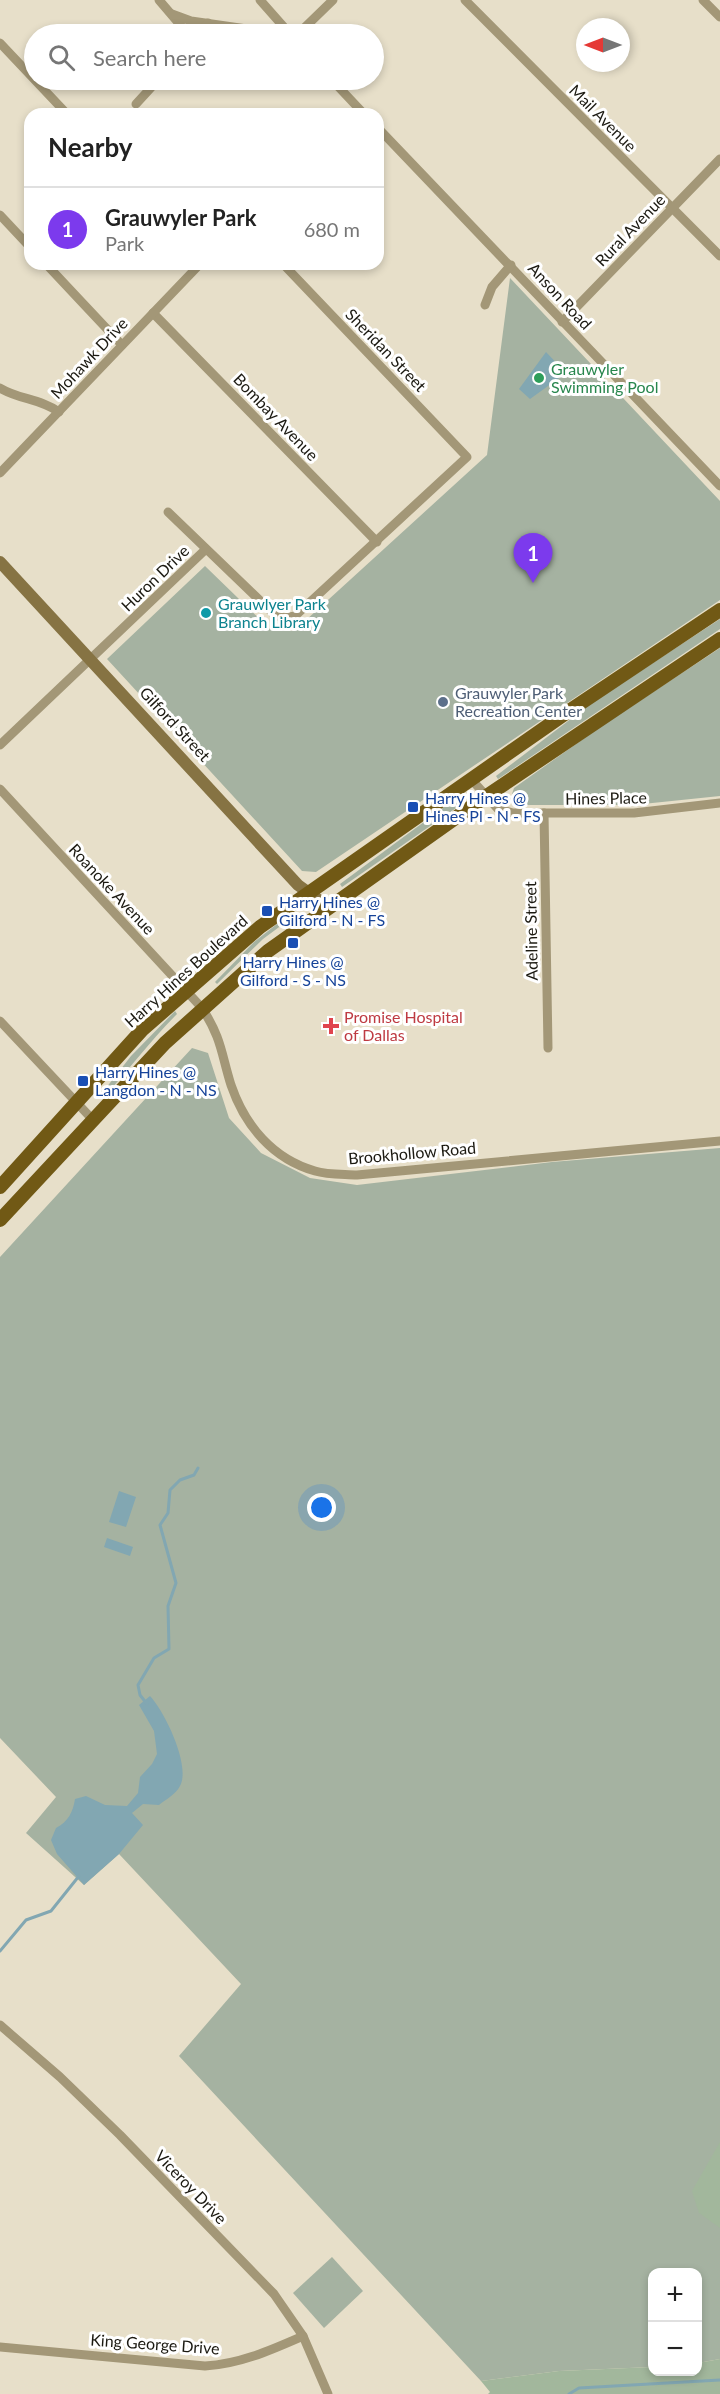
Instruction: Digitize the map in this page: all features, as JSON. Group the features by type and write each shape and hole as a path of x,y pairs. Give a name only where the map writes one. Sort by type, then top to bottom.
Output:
{"main road":[{"name":"Harry Hines Boulevard","path":"0,1187 142,1030 185,990 260,927 307,891 720,610"},
{"path":"0,1220 202,1008 268,951 327,906 720,639"}],"street":[{"path":"159,0 180,24"},
{"path":"260,0 281,24"},
{"path":"308,24 333,0"},
{"name":"Mail Avenue","path":"465,0 720,256"},
{"path":"703,0 720,17"},
{"path":"172,14 190,21 215,24"},
{"path":"0,43 24,68"},
{"path":"44,90 61,108"},
{"path":"136,104 149,90"},
{"path":"342,90 359,108"},
{"path":"353,108 356,105"},
{"name":"Anson Road","path":"384,134 720,486"},
{"name":"Rural Avenue","path":"562,322 720,159"},
{"path":"0,215 24,241"},
{"path":"485,305 492,287 511,265"},
{"path":"52,270 122,345"},
{"name":"Mohawk Drive","path":"0,473 194,270"},
{"name":"Sheridan Street","path":"289,270 467,457"},
{"name":"Bombay Avenue","path":"153,313 377,542"},
{"path":"0,388 19,397 44,402 59,412"},
{"name":"Huron Drive","path":"0,745 206,549 276,616 285,618 295,616 467,457"},
{"path":"168,512 206,549"},
{"name":"Gilford Street","path":"0,562 307,891 327,906"},
{"name":"Hines Place","path":"471,779 485,797 502,812 634,813 720,803"},
{"name":"Roanoke Avenue","path":"0,789 202,1008"},
{"name":"Adeline Street","path":"544,813 548,1048"},
{"name":"Brookhollow Road","path":"202,1008 215,1028 231,1085 247,1122 272,1150 315,1172 357,1175 720,1141"},
{"path":"0,1021 93,1120"},
{"name":"Viceroy Drive","path":"0,2025 60,2077 120,2135 274,2294 303,2336 328,2394"},
{"name":"King George Drive","path":"0,2347 205,2366 231,2363 303,2336"}],"green space":[{"path":"510,278 720,501 720,600 316,872 302,871 107,659 205,566 270,629 294,631 487,455"},
{"path":"720,619 720,629 498,779 496,776 593,702"},
{"path":"720,648 720,796 633,805 523,805 515,803 512,794 514,788 600,727"},
{"path":"455,799 459,806 342,887 340,884"},
{"path":"291,913 294,916 263,939 217,984 215,982 254,942"},
{"path":"175,1011 177,1014 112,1088 102,1099 99,1097 131,1056"},
{"path":"192,1048 208,1053 229,1118 261,1153 310,1178 357,1185 552,1162 720,1148 720,2359 702,2362 702,2268 648,2268 648,2367 559,2371 481,2381 179,2056 241,1984 119,1854 84,1885 26,1833 56,1797 0,1738 0,1257"},
{"path":"720,2142 720,2228 699,2213 692,2191"},
{"path":"332,2257 363,2291 324,2328 293,2293"},
{"path":"720,2359 720,2394 488,2394 490,2392 481,2381 559,2371 648,2367 648,2376 702,2376 702,2362"}],"water":[{"path":"546,352 566,373 530,399 519,389"},
{"path":"119,1491 136,1497 126,1527 109,1522"},
{"path":"107,1538 133,1547 130,1556 104,1547"},
{"path":"150,1696 163,1714 175,1740 182,1766 180,1786 159,1805 143,1804 132,1813 143,1825 119,1854 84,1885 57,1854 51,1840 56,1828 69,1816 75,1799 86,1796 105,1805 127,1806 138,1793 140,1777 152,1764 157,1754 154,1731 139,1705"}],"waterway":[{"path":"147,1704 140,1695 138,1685 154,1658 169,1649 168,1606 176,1583 160,1525 168,1513 170,1490 180,1480 194,1475 198,1468"},
{"path":"0,1951 26,1920 51,1911 79,1876"},
{"path":"569,2394 579,2388 720,2380"}],"place":[{"name":"Grauwyler Swimming Pool","path":"539,378"},
{"name":"Grauwyler Park","path":"533,583"},
{"name":"Grauwlyer Park Branch Library","path":"206,613"},
{"name":"Grauwyler Park Recreation Center","path":"443,702"},
{"name":"Harry Hines @ Hines Pl - N - FS","path":"413,807"},
{"name":"Harry Hines @ Gilford - N - FS","path":"267,911"},
{"name":"Harry Hines @ Gilford - S - NS","path":"293,943"},
{"name":"Promise Hospital of Dallas","path":"331,1026"},
{"name":"Harry Hines @ Langdon - N - NS","path":"83,1081"}]}
